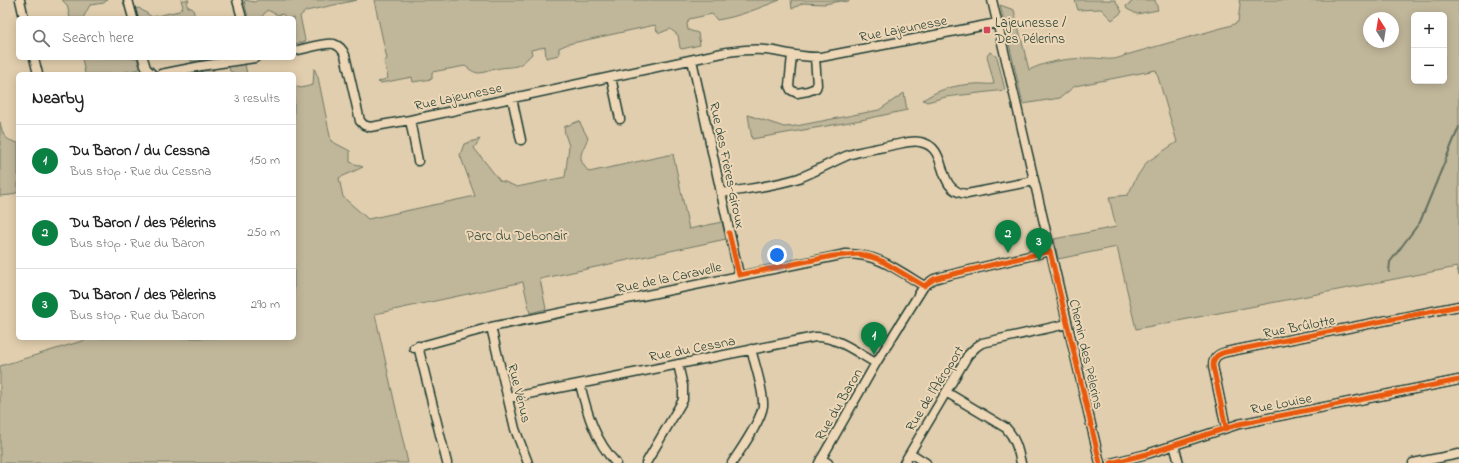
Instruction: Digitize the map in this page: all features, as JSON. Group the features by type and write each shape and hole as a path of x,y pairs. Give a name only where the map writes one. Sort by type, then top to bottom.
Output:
{"street":[{"path":"20,0 24,16"},
{"path":"128,0 132,16"},
{"path":"237,0 241,16"},
{"name":"Chemin des Pèlerins","path":"992,0 1100,463"},
{"name":"Rue Lajeunesse","path":"296,51 327,44 334,44 340,47 345,55 360,121 364,125 370,127 410,120 727,52 754,49 815,57 997,23"},
{"path":"792,55 789,86 791,90 797,93 816,88 815,57"},
{"path":"34,60 38,72"},
{"path":"143,60 146,68 150,72"},
{"path":"171,72 239,60"},
{"name":"Rue des Frères-Giroux","path":"692,60 738,275"},
{"path":"612,77 620,119"},
{"name":"Rue Lajeunesse","path":"512,98 521,140"},
{"name":"Rue Lajeunesse","path":"410,120 418,161"},
{"path":"721,193 792,180 854,154 914,141 925,143 934,149 938,155 945,180 955,190 962,193 966,194 1034,180"},
{"path":"924,286 934,279 941,277 1050,251"},
{"name":"Rue de la Caravelle","path":"447,463 416,347 491,327 833,256 859,254 871,257 882,261 924,286"},
{"name":"Rue du Baron","path":"823,462 876,363 924,286"},
{"name":"Rue Brûlotte","path":"1226,428 1213,366 1213,361 1217,355 1459,306"},
{"name":"Rue de l'Aéroport","path":"904,463 971,351 982,343 1067,324"},
{"name":"Rue Vénus","path":"491,327 520,443 528,463"},
{"name":"Rue du Cessna","path":"508,398 807,338 822,337 834,340 876,363"},
{"path":"732,463 760,417 763,407 762,394 751,349"},
{"path":"646,463 683,400 683,386 678,364"},
{"name":"Rue Louise","path":"1111,463 1147,454 1254,420 1459,380"},
{"path":"580,384 586,411 592,425 607,451 616,463"},
{"path":"946,392 1006,428 1011,433 1016,443 1021,463"},
{"path":"1174,445 1179,463"},
{"path":"910,453 926,463"},
{"path":"1413,463 1459,454"}],"green space":[{"path":"62,0 107,0 104,3 90,5 84,16 70,16 67,5"},
{"path":"181,0 189,0 187,6 193,9 195,16 156,16 179,11 183,7"},
{"path":"244,0 255,2 257,0 357,0 306,11 300,16 305,40 304,42 296,44 296,16 284,16 282,14 278,15 267,10 262,16 248,16"},
{"path":"374,0 780,0 725,19 717,20 712,14 689,19 687,24 688,30 698,33 700,45 682,49 680,48 678,35 670,29 660,33 657,31 655,25 568,44 559,48 559,55 546,58 545,47 531,50 532,54 519,65 495,69 483,73 473,72 465,66 432,72 432,79 413,82 412,77 381,83 378,82 388,78 384,61 387,59"},
{"path":"791,0 848,0 849,2 841,1 824,4 803,3 792,9"},
{"path":"1075,0 1115,0 1122,12 1112,20 1101,9 1078,10"},
{"path":"1135,0 1155,0 1158,10 1137,14 1127,9 1126,6"},
{"path":"1239,0 1459,0 1459,276 1457,267 1136,329 1117,247 1058,259 1054,239 1116,227 1109,197 1128,195 1136,178 1147,162 1177,142 1156,70 1075,86 1060,98 1023,104 1000,5 1014,10 1029,70 1043,64 1064,60 1086,58 1115,59 1238,22 1240,5"},
{"path":"139,8 151,16 136,16 134,9"},
{"path":"990,52 997,57 1005,90 946,97 927,102 923,100 941,90 954,87 977,84 994,84 987,56"},
{"path":"82,60 138,60 140,69 124,72 85,72"},
{"path":"190,60 205,60 192,62"},
{"path":"245,64 247,72 232,72 230,71 228,65"},
{"path":"213,67 214,72 202,72 201,70"},
{"name":"Parc du Debonair","path":"314,68 318,77 331,141 350,151 350,162 363,167 339,178 343,197 368,219 475,196 460,155 464,144 480,139 474,148 500,181 517,187 565,177 569,146 564,127 579,121 588,138 582,152 581,159 582,163 589,172 673,154 689,229 722,222 726,239 540,279 546,309 530,313 523,282 375,314 408,463 0,463 0,366 85,340 296,340 296,87 301,88 313,85"},
{"path":"904,93 907,110 861,120 752,139 748,115 784,127 796,126 879,110"},
{"path":"0,122 5,136 16,142 16,193 0,196"}],"waterway":[{"path":"1389,272 1390,262 1420,222 1459,127"}],"cycle path":[{"path":"729,233 739,275 833,256 859,254 882,261 924,286 934,279 941,277 1050,251 1100,463"},
{"path":"1226,428 1213,366 1216,356 1226,352 1459,306"},
{"path":"1111,463 1147,454 1239,424 1459,380"}],"place":[{"name":"Lajeunesse / Des Pélerins","path":"987,30"},
{"name":"Du Baron / des Pélerins","path":"1008,253"},
{"name":"Du Baron / des Pèlerins","path":"1039,261"},
{"name":"Du Baron / du Cessna","path":"874,355"}]}
